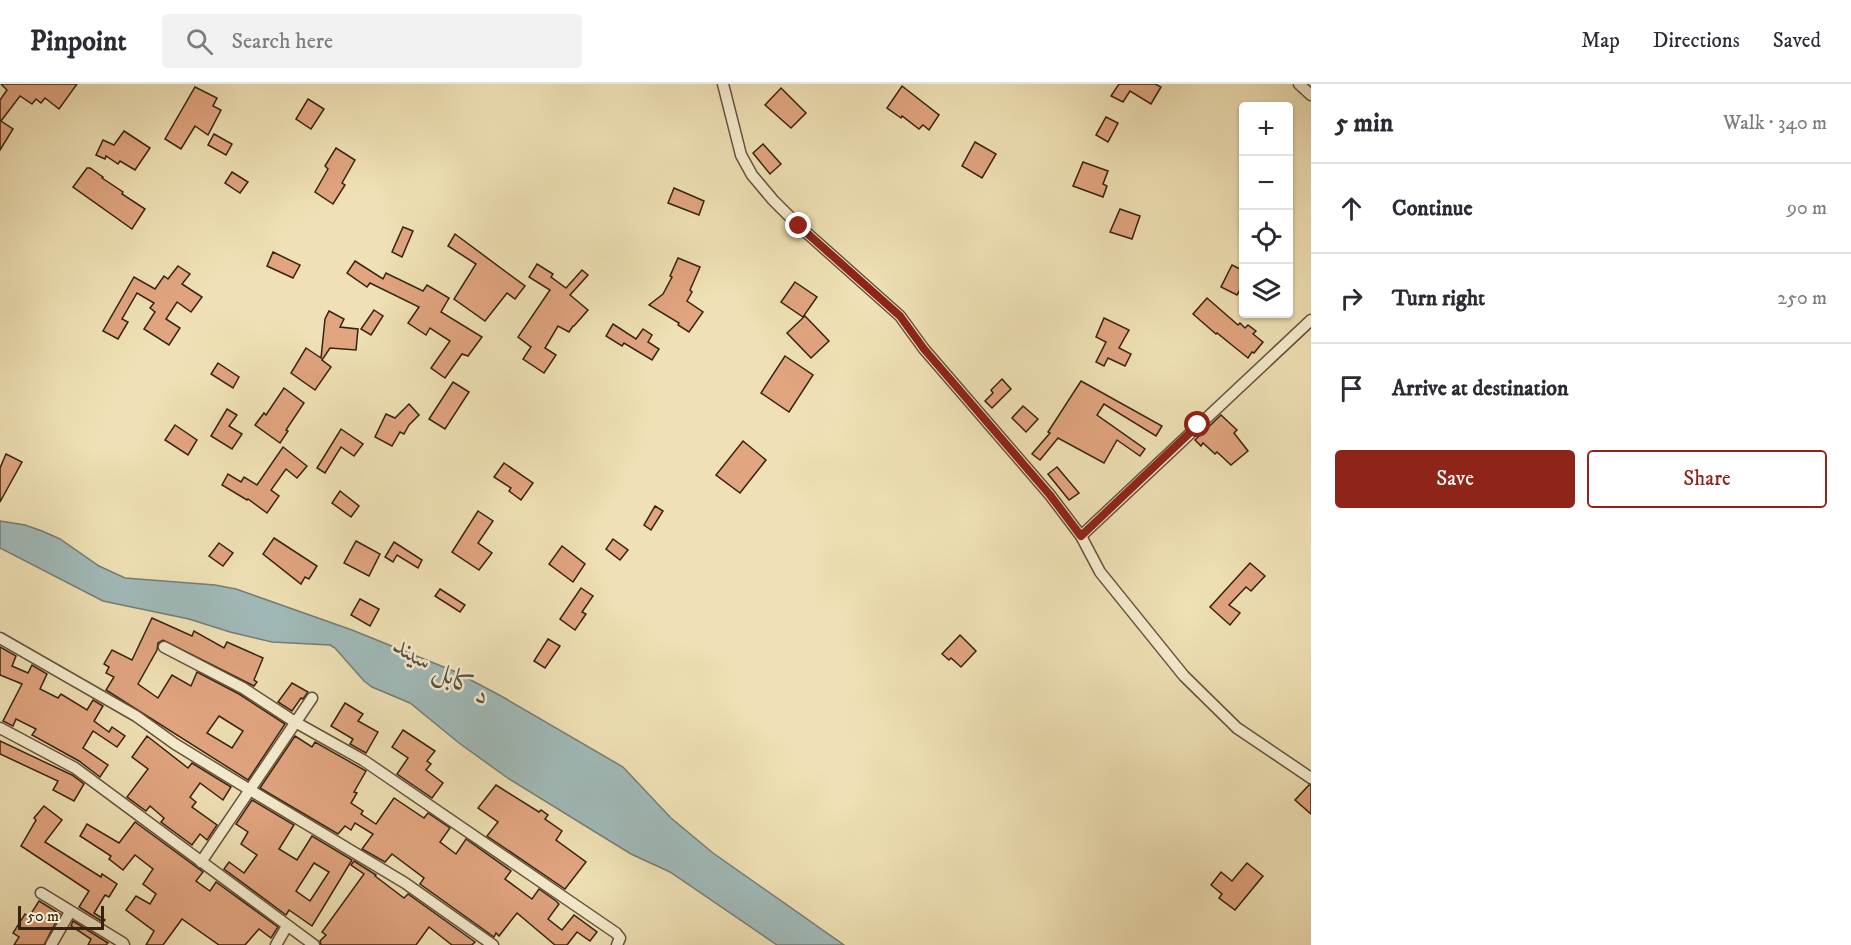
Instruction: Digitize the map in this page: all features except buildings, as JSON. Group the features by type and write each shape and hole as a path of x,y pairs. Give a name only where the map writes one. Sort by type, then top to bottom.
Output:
{"street":[{"path":"723,84 741,154 752,175 799,226 900,316 924,349 1050,495 1081,536 1100,572 1184,676 1237,728 1311,778"},
{"path":"1299,84 1311,94"},
{"path":"1081,536 1311,320"},
{"path":"0,638 136,716 175,744 405,883 493,945"},
{"path":"164,647 243,688 296,722 363,760 430,808 616,933 619,942"},
{"path":"201,862 312,698"},
{"path":"0,728 75,768 314,945"},
{"path":"41,893 124,945"},
{"path":"51,945 70,912"},
{"path":"276,945 287,926"}],"water":[{"name":"د کابل سيند","path":"0,521 25,525 60,539 99,566 125,578 215,585 236,589 352,630 456,672 623,767 671,818 713,853 844,945 777,945 670,872 631,854 509,779 459,743 410,703 372,687 330,645 272,642 189,619 103,601 0,548"}],"route":[{"path":"799,226 900,316 924,349 1050,495 1081,536 1198,425"}]}
